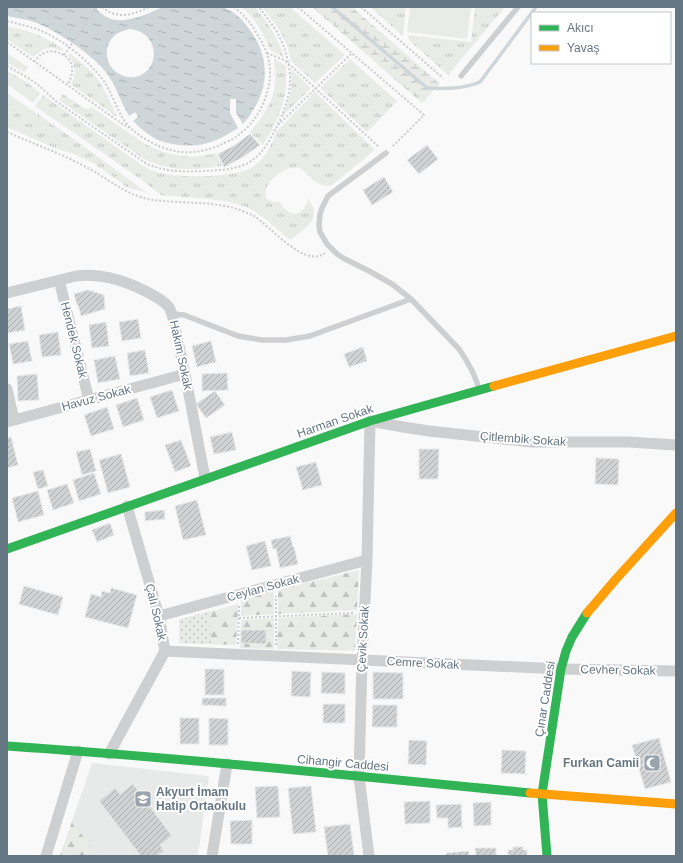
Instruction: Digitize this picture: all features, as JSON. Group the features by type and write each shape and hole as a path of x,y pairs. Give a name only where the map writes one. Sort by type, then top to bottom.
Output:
{"street":[{"name":"Hakim Sokak","path":"7,293 87,274 116,279 135,286 152,294 168,307 172,314 206,478"},
{"name":"Hendek Sokak","path":"59,280 89,400"},
{"name":"Harman Sokak","path":"7,549 370,421 676,336"},
{"name":"Havuz Sokak","path":"10,421 185,374"},
{"path":"7,389 10,421"},
{"name":"Çitlembik Sokak","path":"370,421 429,431 531,442 629,442 676,445"},
{"name":"Çevik Sokak","path":"369,856 359,776 362,660 367,560 370,421"},
{"name":"Çalı Sokak","path":"109,754 165,651 159,616 127,506"},
{"name":"Çınar Caddesi","path":"547,856 542,794 561,669 566,651 572,637 587,613 676,513"},
{"name":"Ceylan Sokak","path":"159,616 367,560"},
{"name":"Cemre Sokak","path":"165,651 561,669"},
{"name":"Cevher Sokak","path":"561,669 676,671"},
{"name":"Cihangir Caddesi","path":"7,746 227,764 542,794 676,804"},
{"path":"46,856 78,751"},
{"path":"212,856 227,764"}],"lane":[{"path":"460,76 518,7"},
{"path":"386,153 328,196 320,214 320,232 331,249 343,258 392,284 411,300 466,358 474,374 479,390"},
{"path":"172,314 184,315 238,336 262,340 286,340 310,336 411,300"}],"path":[{"path":"102,7 114,14 121,15 134,14 150,7"},
{"path":"7,42 118,121 156,144 172,150 183,152 207,150 231,140 250,125 263,105 267,93 270,71 267,53 250,22 234,7"},
{"path":"7,66 37,84 57,102 141,160 157,168 176,172 224,170 246,164 262,152 277,126 289,91 290,74 284,49 277,32 259,7"},
{"path":"267,53 288,63 386,153 424,115 298,7"},
{"path":"361,7 443,78"},
{"path":"64,55 97,8"},
{"path":"7,21 40,30 69,47 85,60 103,80 122,118 134,131"},
{"path":"34,62 42,53 54,51 64,55 69,60 72,70 70,80 67,85"},
{"path":"277,126 352,53"},
{"path":"7,132 85,166 112,181 121,189 133,194 157,201 228,206 254,217 284,242 301,253 314,257 322,256 331,249"},
{"path":"276,590 276,650"},
{"path":"238,650 239,605"},
{"path":"239,618 359,612"}],"shaded area":[{"name":"Akyurt İmam Hatip Ortaokulu","path":"92,763 209,776 198,856 60,856"}],"green space":[{"path":"241,7 255,7 272,30 284,57 271,51 255,21"},
{"path":"262,7 290,7 345,55 315,83 291,61 288,48 280,31"},
{"path":"312,7 352,7 440,84 422,103"},
{"path":"370,7 406,7 403,36"},
{"path":"410,7 471,7 467,39 407,32"},
{"path":"475,7 505,7 448,75 409,40 408,35 471,42"},
{"path":"7,26 36,34 63,49 62,51 53,48 46,48 33,57 7,39"},
{"path":"7,53 28,67 24,72 7,63"},
{"path":"70,53 96,77 105,91 117,117 71,84 75,70 73,62 68,56"},
{"path":"274,58 286,66 286,88 282,107 263,145 250,132 263,116 272,98 275,81"},
{"path":"350,59 397,101 367,132 320,88"},
{"path":"291,69 311,88 282,117 290,94"},
{"path":"7,71 28,83 40,93 33,103 7,84"},
{"path":"315,92 375,150 331,186 318,183 299,168 289,168 284,170 271,181 266,189 266,198 269,200 280,202 287,211 296,214 303,210 308,199 313,208 314,214 311,221 290,240 263,217 244,206 210,199 161,195 35,106 43,95 139,163 153,171 180,176 208,176 245,171 253,167 268,151 276,132"},
{"path":"7,93 146,192 126,187 93,163 7,127"},
{"path":"63,94 85,109 93,108 145,144 179,156 197,156 216,153 222,166 182,169 163,166 144,159 59,100"},
{"path":"359,570 357,610 278,614 278,590"},
{"path":"274,591 274,614 241,616 241,599"},
{"path":"238,604 236,645 179,643 179,620"},
{"path":"209,611 211,644 179,643 179,620"},
{"path":"357,614 355,651 277,649 278,618"},
{"path":"274,618 274,649 240,648 241,620"},
{"path":"72,822 98,856 60,856"}],"water":[{"path":"7,7 94,7 106,17 111,19 128,20 166,7 223,7 237,15 243,21 257,41 262,54 265,74 262,92 259,100 243,124 236,113 236,99 230,99 230,113 238,128 215,141 191,146 163,142 148,134 133,121 138,117 135,112 129,116 108,75 94,60 74,44 53,31 31,21 7,16","holes":["130,29 141,32 149,39 153,47 154,56 151,64 146,71 138,76 128,77 119,74 112,68 107,59 108,44 114,36 122,31"]}],"building":[{"path":"250,134 260,145 243,157 224,167 218,154 235,145"},
{"path":"427,145 438,159 419,174 407,160"},
{"path":"384,177 393,192 372,205 363,190"},
{"path":"88,290 104,295 105,309 81,316 74,294"},
{"path":"21,306 25,330 7,333 7,309"},
{"path":"138,319 141,338 122,341 119,322"},
{"path":"106,322 109,346 92,348 89,325"},
{"path":"58,332 61,355 42,357 39,335"},
{"path":"28,341 32,361 13,364 9,344"},
{"path":"211,341 216,362 197,367 192,346"},
{"path":"363,347 367,361 349,367 344,354"},
{"path":"145,350 149,373 130,376 127,353"},
{"path":"115,356 120,379 98,383 94,360"},
{"path":"227,373 228,390 202,391 202,374"},
{"path":"37,374 39,400 18,401 17,376"},
{"path":"172,390 179,411 157,418 150,397"},
{"path":"215,391 225,405 206,418 196,404"},
{"path":"137,398 144,420 123,427 116,405"},
{"path":"107,407 114,429 91,436 84,415"},
{"path":"232,432 236,450 214,454 210,437"},
{"path":"11,437 18,465 7,468 7,438"},
{"path":"181,440 191,466 175,472 165,445"},
{"path":"90,449 96,471 82,475 76,452"},
{"path":"419,449 439,449 438,479 419,479"},
{"path":"121,454 130,487 108,493 99,460"},
{"path":"596,458 619,459 618,485 595,484"},
{"path":"316,462 322,485 303,490 296,467"},
{"path":"43,470 48,486 38,489 33,472"},
{"path":"94,473 101,494 79,501 73,480"},
{"path":"67,484 74,503 53,510 47,490"},
{"path":"38,491 44,515 18,522 12,498"},
{"path":"197,500 206,535 183,540 175,506"},
{"path":"164,510 165,519 145,521 145,512"},
{"path":"110,523 114,535 97,542 92,530"},
{"path":"290,536 298,564 280,568 276,548 273,549 271,540"},
{"path":"265,541 271,566 252,570 246,546"},
{"path":"24,586 63,597 58,615 19,604"},
{"path":"111,588 137,595 128,628 85,617 91,594 101,597 102,591 110,593"},
{"path":"241,630 266,630 266,644 241,643"},
{"path":"205,669 224,669 224,695 205,695"},
{"path":"292,671 311,672 310,697 291,696"},
{"path":"322,672 345,673 345,694 321,693"},
{"path":"373,672 403,673 403,699 373,699"},
{"path":"202,698 226,698 226,706 202,705"},
{"path":"323,704 345,704 345,723 323,723"},
{"path":"373,705 397,705 397,727 372,727"},
{"path":"180,718 199,718 199,744 180,744"},
{"path":"209,718 228,719 228,745 209,745"},
{"name":"Furkan Camii","path":"659,738 671,782 645,789 632,745"},
{"path":"409,740 427,741 426,765 408,764"},
{"path":"502,750 526,751 525,774 501,773"},
{"path":"133,784 172,836 160,845 164,851 157,856 141,856 99,801 115,788 120,794"},
{"path":"278,786 280,817 257,818 255,787"},
{"path":"311,786 316,832 293,834 288,788"},
{"path":"430,801 430,823 405,824 404,802"},
{"path":"491,802 491,825 474,826 473,803"},
{"path":"461,804 462,827 448,828 448,818 437,818 436,805"},
{"path":"252,820 252,844 231,844 230,821"},
{"path":"350,824 354,855 328,856 324,827"},
{"path":"513,847 523,847 523,850 527,850 527,856 508,856 508,850 513,850"},
{"path":"475,848 496,848 496,856 476,856"},
{"path":"469,851 469,856 447,856 446,853"}],"waterway":[{"path":"332,7 427,88 454,88 480,82 531,14"},
{"path":"532,12 536,7"}],"traffic: fast":[{"path":"7,549 370,421 494,386"},
{"path":"547,856 542,794 561,669 572,637 587,613"},
{"path":"7,746 204,762 530,793"}],"traffic: slow":[{"path":"494,386 676,336"},
{"path":"587,613 676,513"},
{"path":"530,793 676,804"}],"place":[{"name":"Furkan Camii","path":"652,763"},
{"name":"Akyurt İmam Hatip Ortaokulu","path":"143,799"}]}
